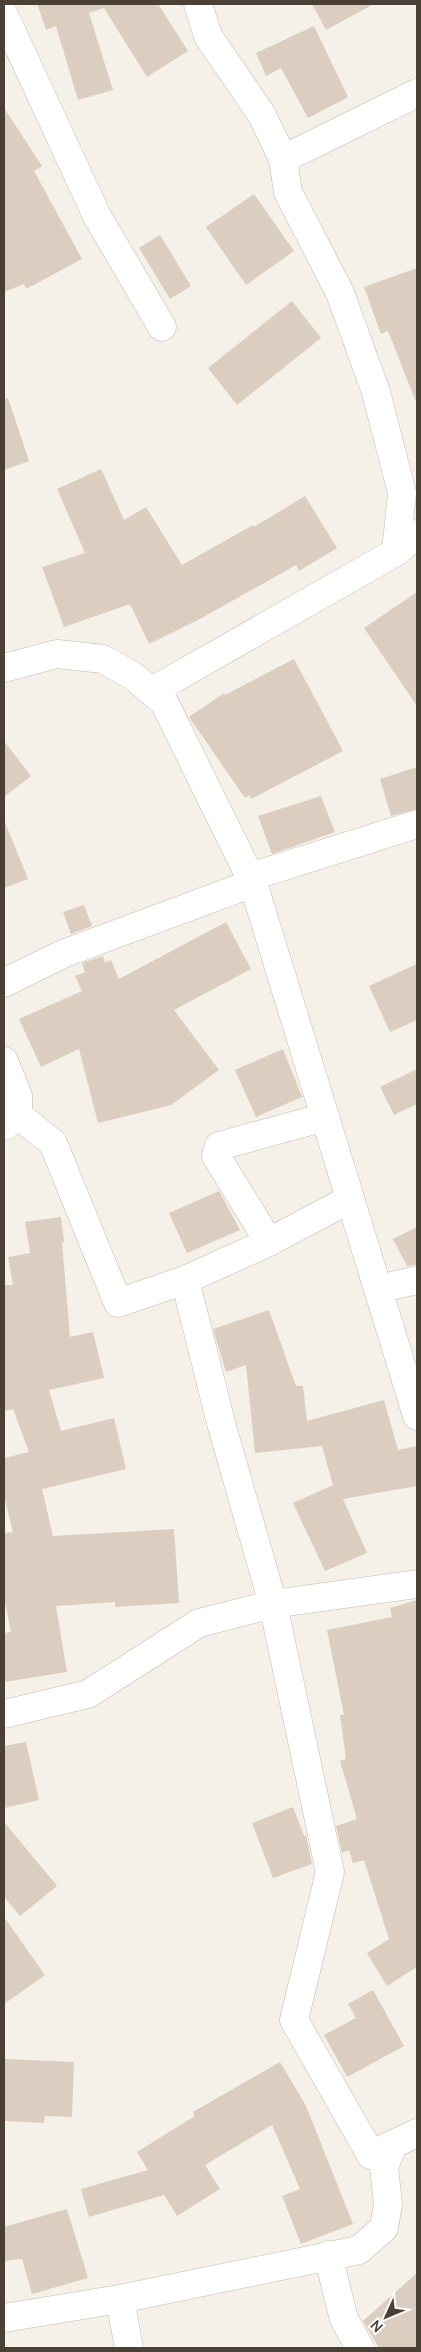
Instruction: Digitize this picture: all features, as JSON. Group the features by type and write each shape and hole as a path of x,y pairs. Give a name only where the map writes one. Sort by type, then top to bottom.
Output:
{"street":[{"path":"198,4 208,36 262,115 283,159 288,192 340,293 376,392 402,493 409,504 396,552"},
{"path":"4,16 97,216 162,327"},
{"path":"283,159 417,93"},
{"path":"152,691 396,552 417,534"},
{"path":"4,668 57,654 102,659 133,676 164,702 252,880 417,1416"},
{"path":"4,983 65,953 252,880 417,824"},
{"path":"4,1061 18,1096 11,1121 53,1143 118,1303 185,1280 269,1242 350,1199"},
{"path":"269,1242 216,1156 219,1146 325,1117"},
{"path":"185,1280 221,1423 273,1604 330,1872 294,2020 371,2155"},
{"path":"379,1289 417,1280"},
{"path":"4,1714 88,1694 199,1623 273,1604 417,1584"},
{"path":"371,2155 417,2133"},
{"path":"4,2318 120,2300 359,2250 384,2228 388,2204 384,2167 391,2150 371,2155"},
{"path":"328,2255 344,2319 360,2348"},
{"path":"120,2300 129,2348"}],"building":[{"path":"37,4 158,4 188,51 147,77 104,8 89,13 113,90 78,100 56,26 46,30"},
{"path":"312,4 374,4 326,30"},
{"path":"314,26 348,97 308,118 281,68 266,76 256,53"},
{"path":"4,108 42,166 34,171 82,259 26,289 24,284 4,292"},
{"path":"254,194 294,251 246,285 206,227"},
{"path":"160,235 191,286 170,299 139,248"},
{"path":"417,268 416,402 388,331 381,334 364,287"},
{"path":"292,301 321,338 237,405 208,368"},
{"path":"8,398 29,461 4,470 4,399"},
{"path":"101,469 124,520 146,507 182,565 253,525 254,527 305,496 337,548 299,571 296,565 200,619 149,644 130,604 64,627 42,567 85,553 57,489"},
{"path":"417,592 417,706 364,628"},
{"path":"294,659 343,751 251,799 250,795 245,798 189,717 224,693 225,695"},
{"path":"4,741 31,776 4,797"},
{"path":"417,767 417,809 391,816 380,779"},
{"path":"321,796 335,832 272,854 258,816"},
{"path":"4,820 28,879 4,888"},
{"path":"84,905 92,926 71,934 63,912"},
{"path":"226,922 251,969 174,1010 219,1070 171,1105 98,1123 79,1049 41,1067 19,1019 82,991 75,976 85,972 82,963 103,956 105,963 111,960 119,979"},
{"path":"417,964 417,1020 390,1032 369,986"},
{"path":"283,1049 302,1097 256,1117 235,1070"},
{"path":"417,1069 417,1104 394,1115 380,1087"},
{"path":"219,1191 240,1230 187,1253 169,1213"},
{"path":"61,1217 70,1337 93,1332 104,1378 49,1390 61,1431 114,1418 126,1469 42,1489 53,1536 174,1529 179,1603 115,1607 115,1602 56,1606 67,1672 4,1682 4,1633 11,1632 4,1597 4,1533 13,1532 4,1496 4,1458 29,1452 13,1409 4,1411 4,1285 13,1285 8,1257 30,1253 25,1222"},
{"path":"417,1227 417,1265 407,1266 393,1239"},
{"path":"269,1310 296,1386 303,1386 307,1421 384,1400 398,1450 417,1446 417,1486 343,1499 367,1553 325,1571 293,1503 333,1485 322,1446 255,1453 246,1365 226,1372 213,1329"},
{"path":"417,1600 417,1967 387,1986 367,1953 389,1939 364,1860 353,1863 349,1850 342,1853 336,1826 357,1819 340,1761 346,1759 340,1715 344,1715 327,1630 392,1617 390,1608"},
{"path":"26,1742 39,1800 4,1808 4,1746"},
{"path":"293,1807 304,1836 306,1835 312,1864 273,1878 252,1823"},
{"path":"4,1822 57,1886 20,1916 4,1897"},
{"path":"4,1917 45,1975 4,2004"},
{"path":"373,1990 404,2046 347,2077 324,2035 356,2018 348,2004"},
{"path":"4,2059 74,2062 72,2117 45,2116 44,2123 4,2121"},
{"path":"280,2062 306,2106 353,2224 301,2244 282,2196 300,2189 272,2125 205,2165 220,2189 177,2216 164,2195 89,2217 81,2189 148,2170 137,2152 195,2116 193,2112"},
{"path":"67,2209 88,2278 32,2294 22,2259 4,2261 4,2227"},
{"path":"417,2273 417,2348 379,2348 363,2321"}]}
